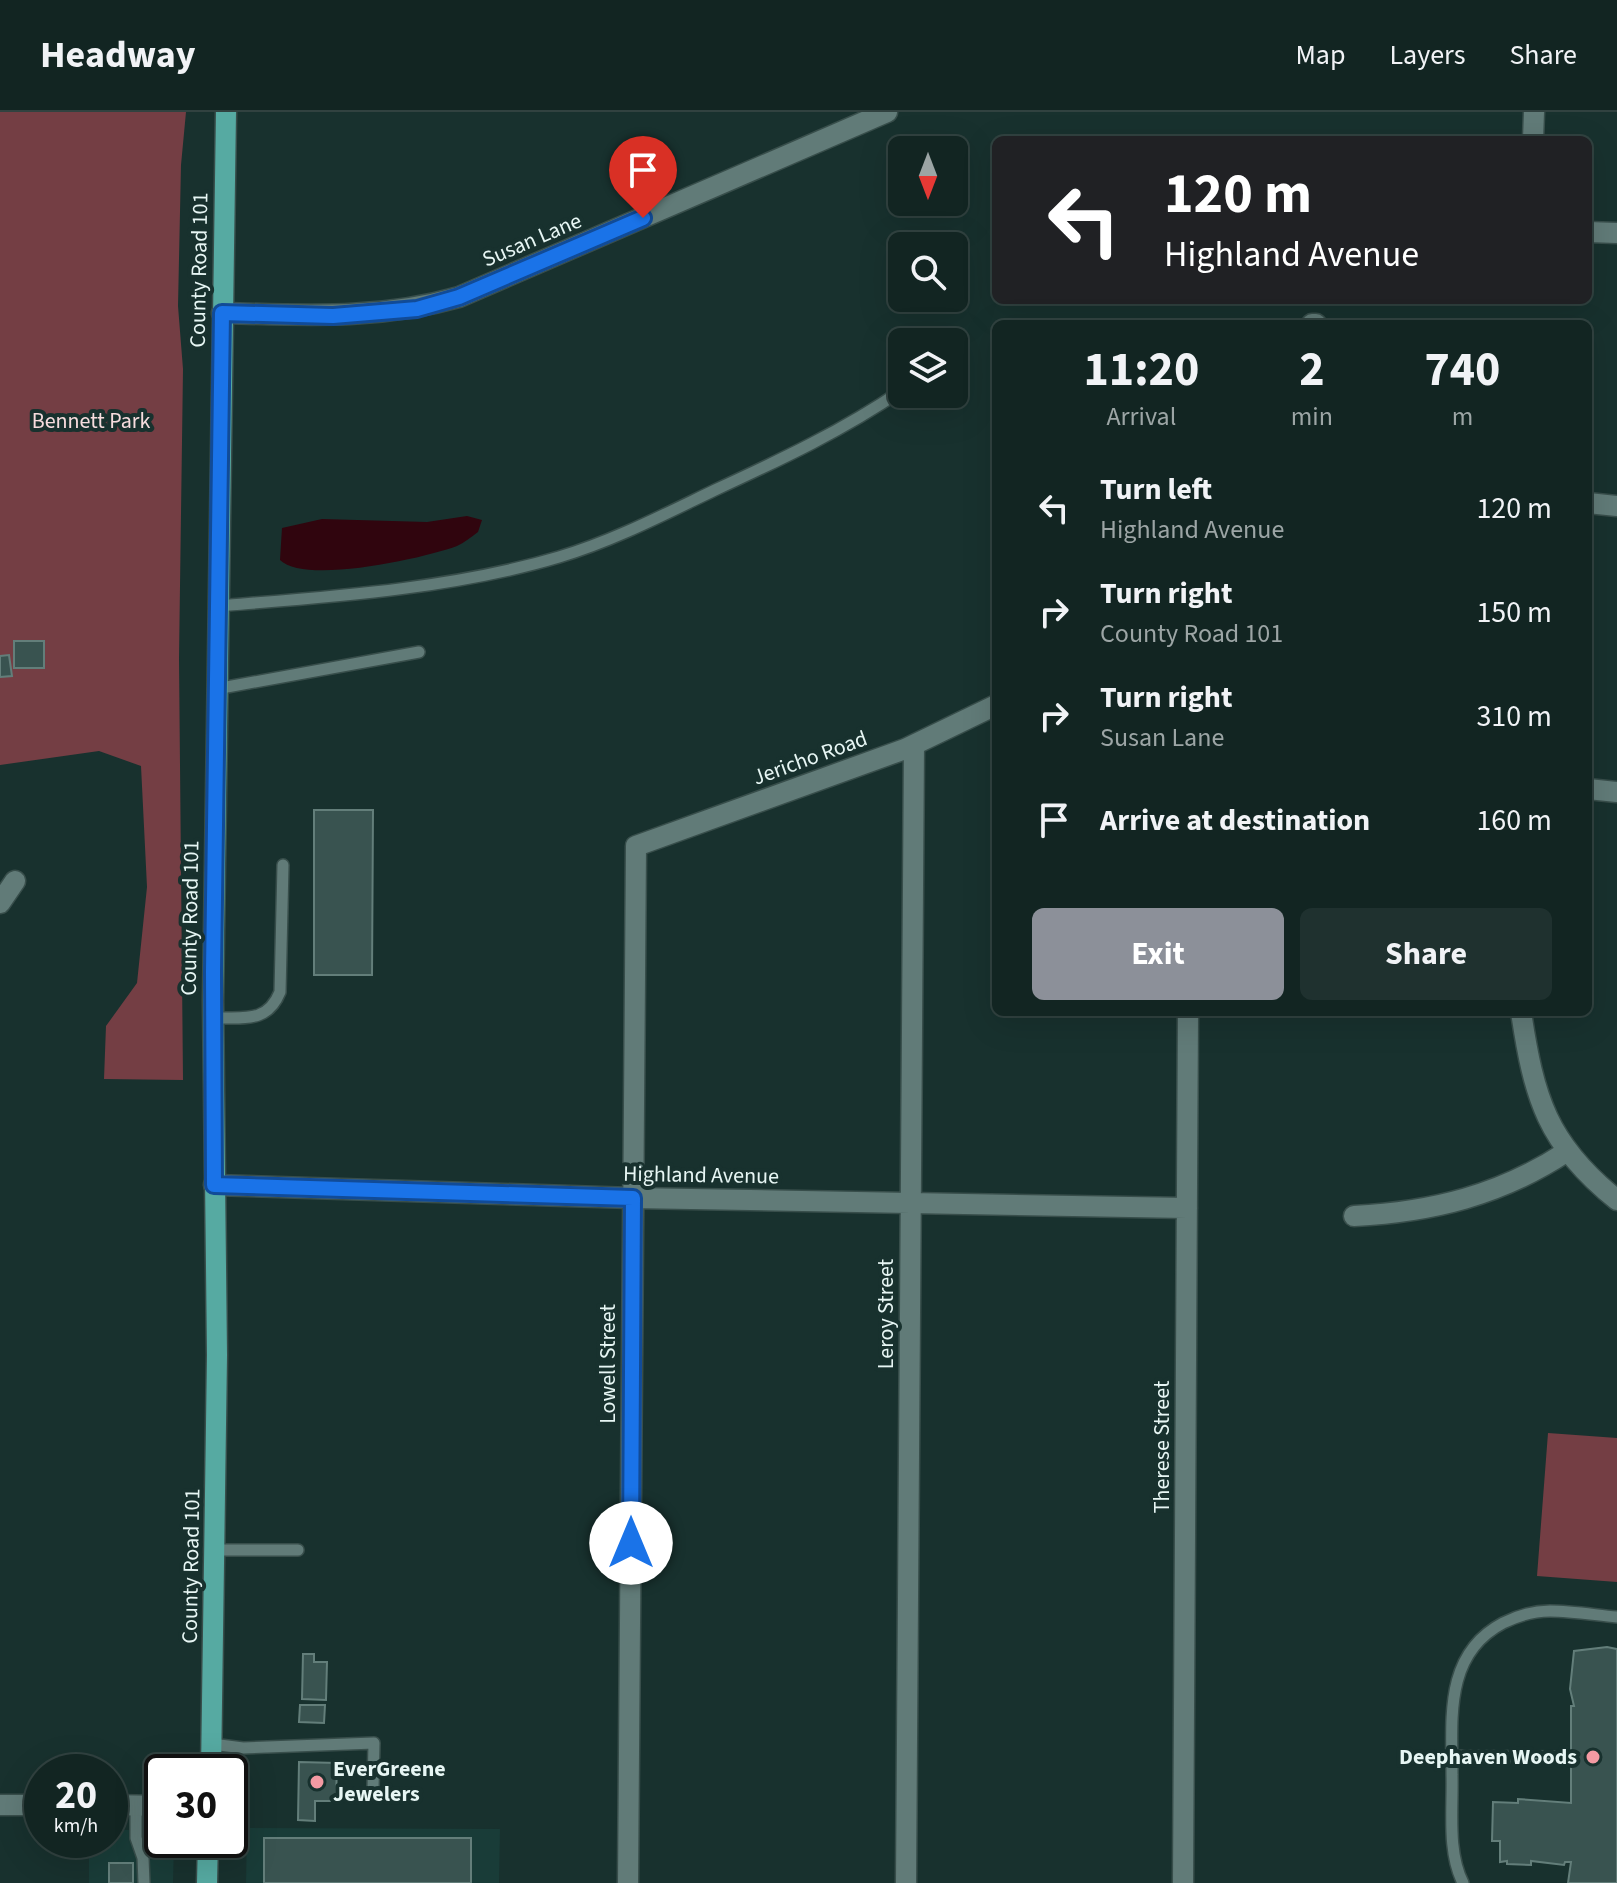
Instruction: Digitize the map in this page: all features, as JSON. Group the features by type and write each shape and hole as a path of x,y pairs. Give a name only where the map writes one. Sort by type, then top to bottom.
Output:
{"main road":[{"name":"County Road 101","path":"212,1754 217,1355 213,1018 226,112"},
{"path":"207,1883 208,1858"}],"street":[{"name":"Susan Lane","path":"222,313 375,315 417,309 459,297 887,112"},
{"path":"1533,136 1534,112"},
{"path":"1592,232 1617,233"},
{"path":"1592,503 1617,506"},
{"name":"Jericho Road","path":"636,846 914,745 992,707"},
{"name":"Leroy Street","path":"906,1883 914,745"},
{"path":"1592,789 1617,792"},
{"name":"Lowell Street","path":"628,1883 636,846"},
{"path":"0,903 15,881"},
{"name":"Therese Street","path":"1183,1883 1188,1016"},
{"path":"1522,1016 1532,1080 1545,1115 1566,1152 1590,1179 1617,1200"},
{"path":"1354,1216 1427,1209 1468,1200 1507,1186 1566,1152"},
{"name":"Highland Avenue","path":"214,1185 633,1198 1187,1208"},
{"path":"0,1805 24,1805"},
{"path":"128,1806 144,1806"}],"lane":[{"path":"217,606 415,585 484,575 560,557 638,527 798,451 888,400"},
{"path":"216,689 419,652"},
{"path":"213,1018 261,1016 275,1005 280,992 283,865"},
{"path":"215,1550 298,1550"},
{"path":"1463,1883 1454,1859 1452,1708 1458,1675 1468,1654 1486,1635 1509,1620 1533,1612 1617,1617"},
{"path":"212,1744 243,1748 374,1743 373,1789"},
{"path":"1452,1756 1553,1757"},
{"path":"136,1806 136,1838 143,1858 144,1883"}],"shaded area":[{"path":"467,516 482,520 478,532 457,546 419,557 339,570 293,567 280,560 282,528 322,519 427,522"},
{"path":"248,1828 500,1829 499,1883 246,1883"},
{"path":"128,1830 144,1830 144,1858 174,1858 173,1883 89,1883 89,1858 128,1858"}],"green space":[{"name":"Bennett Park","path":"0,112 186,112 181,165 178,306 183,369 179,659 183,1080 104,1079 106,1026 137,983 147,887 141,766 99,751 0,765"},
{"path":"1548,1433 1617,1438 1617,1582 1537,1576"}],"building":[{"path":"14,641 44,641 44,668 14,668"},
{"path":"9,655 12,676 0,677 0,656"},
{"path":"314,810 373,810 372,975 314,975"},
{"name":"Deephaven Woods","path":"1607,1647 1617,1649 1617,1883 1568,1883 1571,1862 1564,1865 1531,1861 1531,1865 1500,1862 1500,1841 1492,1841 1493,1802 1518,1803 1518,1799 1571,1803 1571,1706 1574,1706 1570,1689 1574,1651"},
{"path":"303,1654 314,1654 314,1662 327,1662 326,1700 302,1699"},
{"path":"300,1705 325,1705 324,1723 299,1722"},
{"name":"EverGreene Jewelers","path":"299,1762 337,1763 336,1801 315,1801 315,1821 298,1820"},
{"path":"264,1838 471,1838 471,1883 264,1883"},
{"path":"109,1863 133,1863 133,1883 109,1883"}],"place":[{"name":"Deephaven Woods","path":"1593,1757"},
{"name":"EverGreene Jewelers","path":"317,1782"}],"route":[{"path":"631,1543 633,1198 214,1185 213,972 222,313 333,316 375,315 417,309 459,297 643,218"}]}
